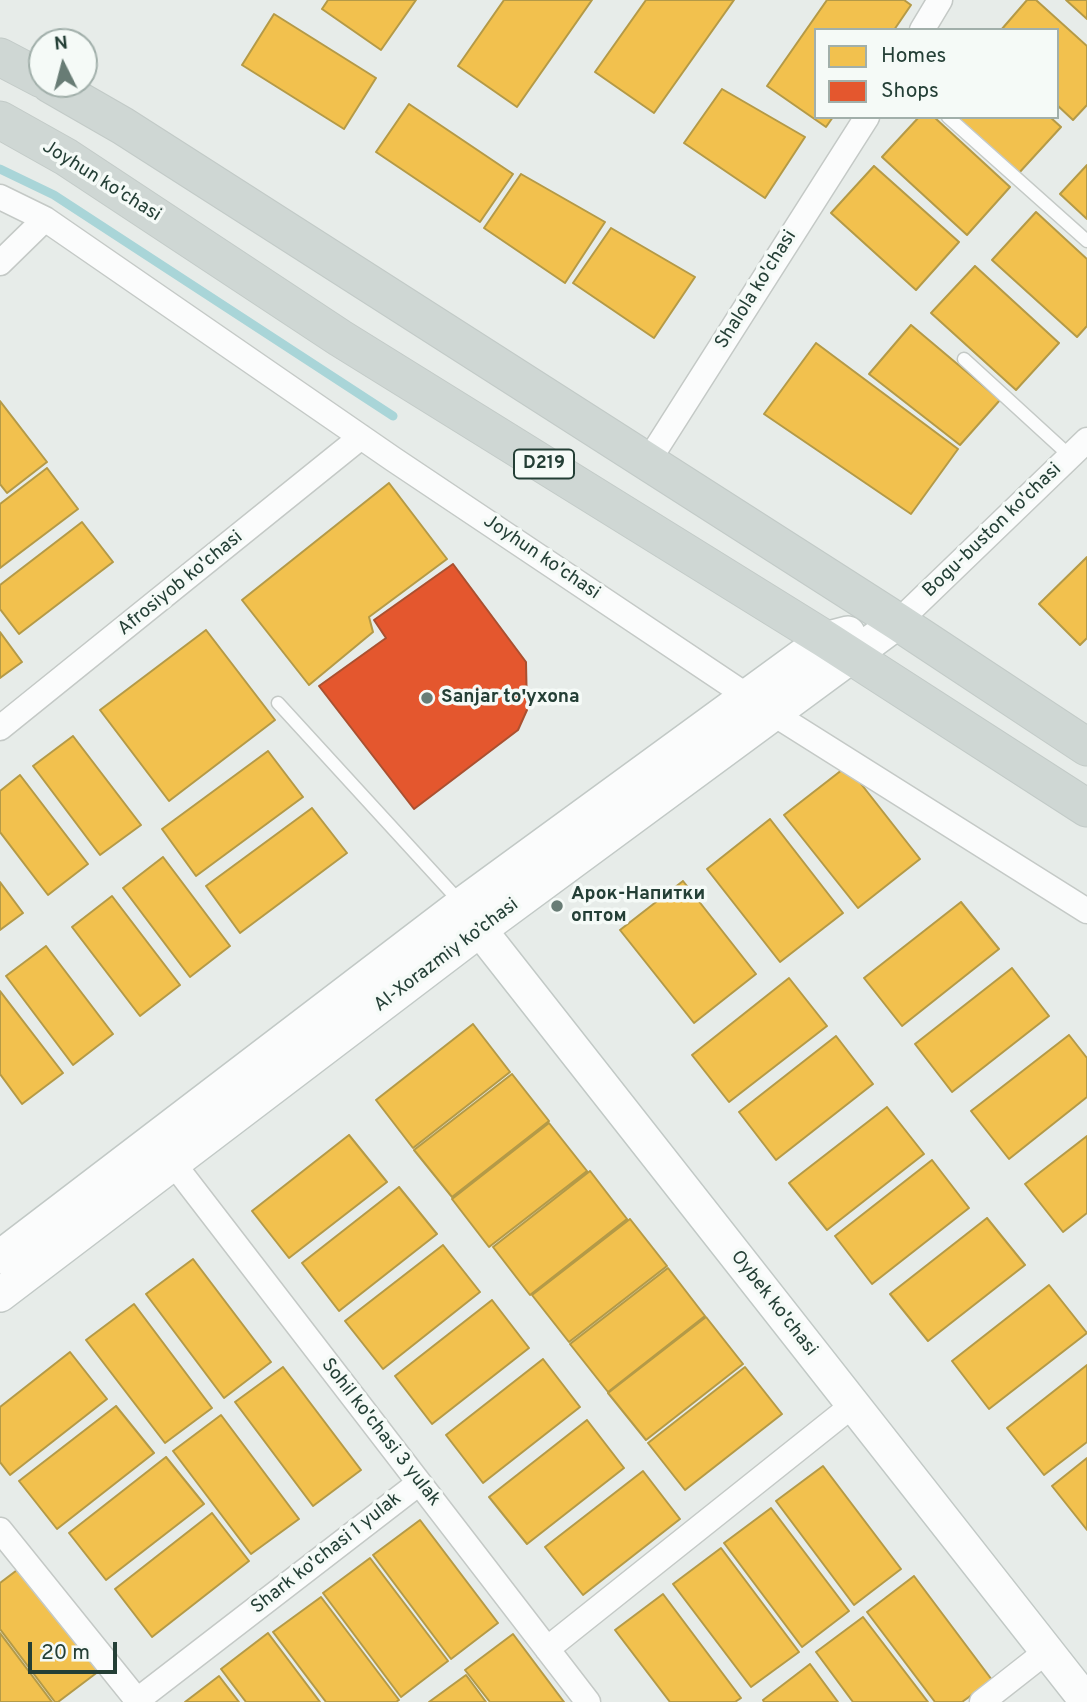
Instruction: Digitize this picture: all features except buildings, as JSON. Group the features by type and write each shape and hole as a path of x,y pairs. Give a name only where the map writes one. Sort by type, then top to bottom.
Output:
{"main road":[{"path":"0,57 28,72"},
{"name":"D219","path":"74,98 123,126 898,622 1087,747"},
{"name":"Joyhun ko'chasi","path":"0,120 66,157 341,338 839,647 1087,808"},
{"path":"839,647 898,622"},
{"name":"Al-Xorazmiy ko’chasi","path":"0,1257 839,647"},
{"name":"Al-Xorazmiy ko’chasi","path":"0,1295 173,1163 471,917"},
{"name":"Oybek ko'chasi","path":"471,917 1087,1702"}],"street":[{"path":"923,28 940,0"},
{"name":"Shalola ko'chasi","path":"647,463 866,119"},
{"name":"Joyhun ko'chasi","path":"0,197 45,219 361,438 761,705 1087,911"},
{"path":"0,262 45,219"},
{"name":"Afrosiyob ko'chasi","path":"0,729 361,438"},
{"name":"Bogu-buston ko'chasi","path":"898,622 1078,448"},
{"name":"Sohil ko'chasi 3 yulak","path":"173,1163 588,1702"},
{"path":"547,1649 853,1405"},
{"name":"Shark ko'chasi 1 yulak","path":"136,1701 419,1483"},
{"path":"0,1530 136,1701"},
{"path":"982,1702 1046,1651"}],"lane":[{"path":"950,119 1087,241"},
{"path":"964,359 1078,448"},
{"path":"278,703 471,917"}],"waterway":[{"path":"0,169 54,195 393,416"}],"place":[{"name":"Sanjar to'yxona","path":"427,698"},
{"name":"Арок-Напитки оптом","path":"557,906"}]}
